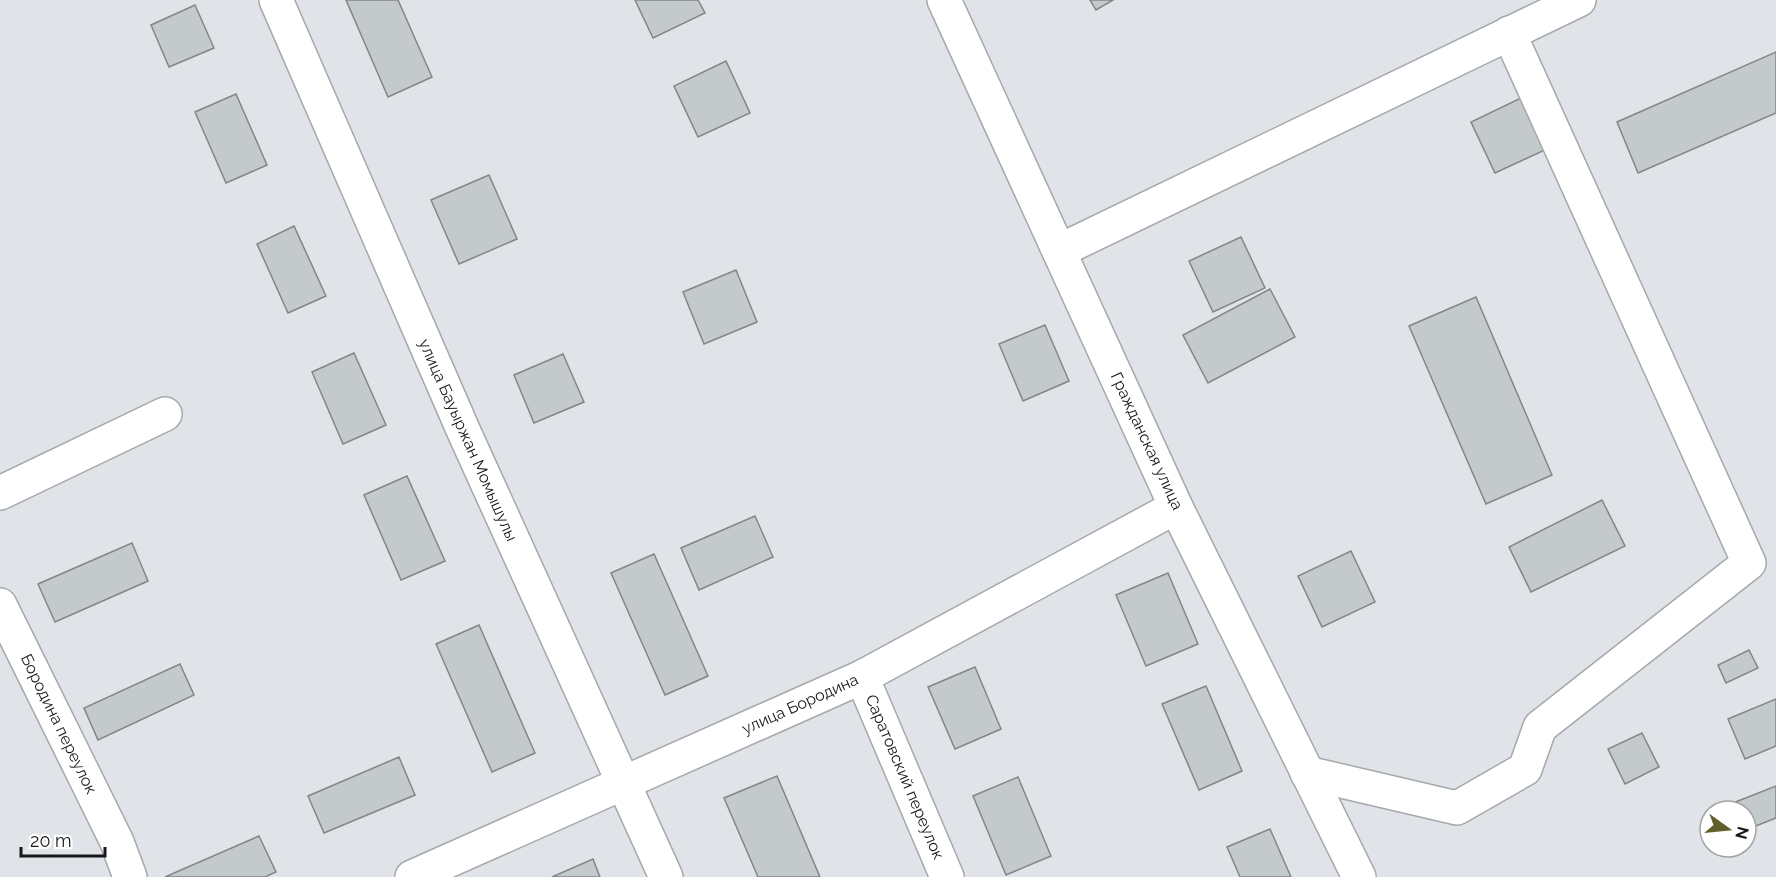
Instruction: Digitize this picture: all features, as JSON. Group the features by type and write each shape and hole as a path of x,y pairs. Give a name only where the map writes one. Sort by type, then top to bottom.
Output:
{"street":[{"name":"улица Бауыржан Момышулы","path":"276,0 464,432 666,877"},
{"name":"Гражданская улица","path":"944,0 1176,507 1359,877"},
{"path":"1059,251 1579,0"},
{"path":"1307,773 1457,808 1525,769 1540,727 1749,563 1509,33"},
{"path":"0,493 165,414"},
{"name":"улица Бородина","path":"412,877 862,677 1176,507"},
{"name":"Бородина переулок","path":"0,605 117,842 130,877"},
{"name":"Саратовский переулок","path":"862,677 947,877"}],"building":[{"path":"346,0 398,0 432,77 388,97"},
{"path":"635,0 698,0 705,13 653,38"},
{"path":"1090,0 1113,0 1096,10"},
{"path":"195,5 214,48 169,67 151,25"},
{"path":"1776,52 1776,113 1638,173 1617,122"},
{"path":"726,61 750,113 698,137 674,86"},
{"path":"236,94 267,165 226,183 195,112"},
{"path":"1523,97 1547,149 1495,173 1471,122"},
{"path":"489,175 517,239 459,264 431,200"},
{"path":"294,226 326,296 288,313 257,244"},
{"path":"1241,237 1265,288 1213,312 1189,261"},
{"path":"736,270 757,322 704,344 683,292"},
{"path":"1270,289 1295,337 1208,383 1183,335"},
{"path":"1476,297 1552,475 1486,504 1409,326"},
{"path":"1045,325 1069,381 1023,401 999,344"},
{"path":"354,353 386,425 343,444 312,372"},
{"path":"563,354 584,402 534,423 514,375"},
{"path":"407,476 445,561 401,580 364,495"},
{"path":"1602,500 1625,546 1531,592 1509,547"},
{"path":"755,516 773,557 699,590 681,548"},
{"path":"132,543 148,581 55,622 38,584"},
{"path":"1351,551 1375,602 1322,627 1298,576"},
{"path":"654,554 708,676 665,695 611,573"},
{"path":"1168,573 1198,644 1146,666 1116,595"},
{"path":"479,625 535,753 492,772 436,644"},
{"path":"1749,650 1758,668 1726,683 1718,665"},
{"path":"180,664 194,695 98,740 84,708"},
{"path":"975,667 1001,729 955,749 928,687"},
{"path":"1206,686 1242,771 1199,790 1162,704"},
{"path":"1776,699 1776,746 1745,759 1728,719"},
{"path":"1642,733 1659,767 1625,784 1608,749"},
{"path":"399,757 415,795 324,833 308,796"},
{"path":"777,776 820,877 758,877 724,798"},
{"path":"1018,777 1051,856 1006,875 973,796"},
{"path":"1776,786 1776,818 1758,825 1758,799 1743,799"},
{"path":"1270,829 1291,877 1240,877 1227,847"},
{"path":"259,836 276,872 265,877 165,877"},
{"path":"593,859 600,877 552,877"}]}
